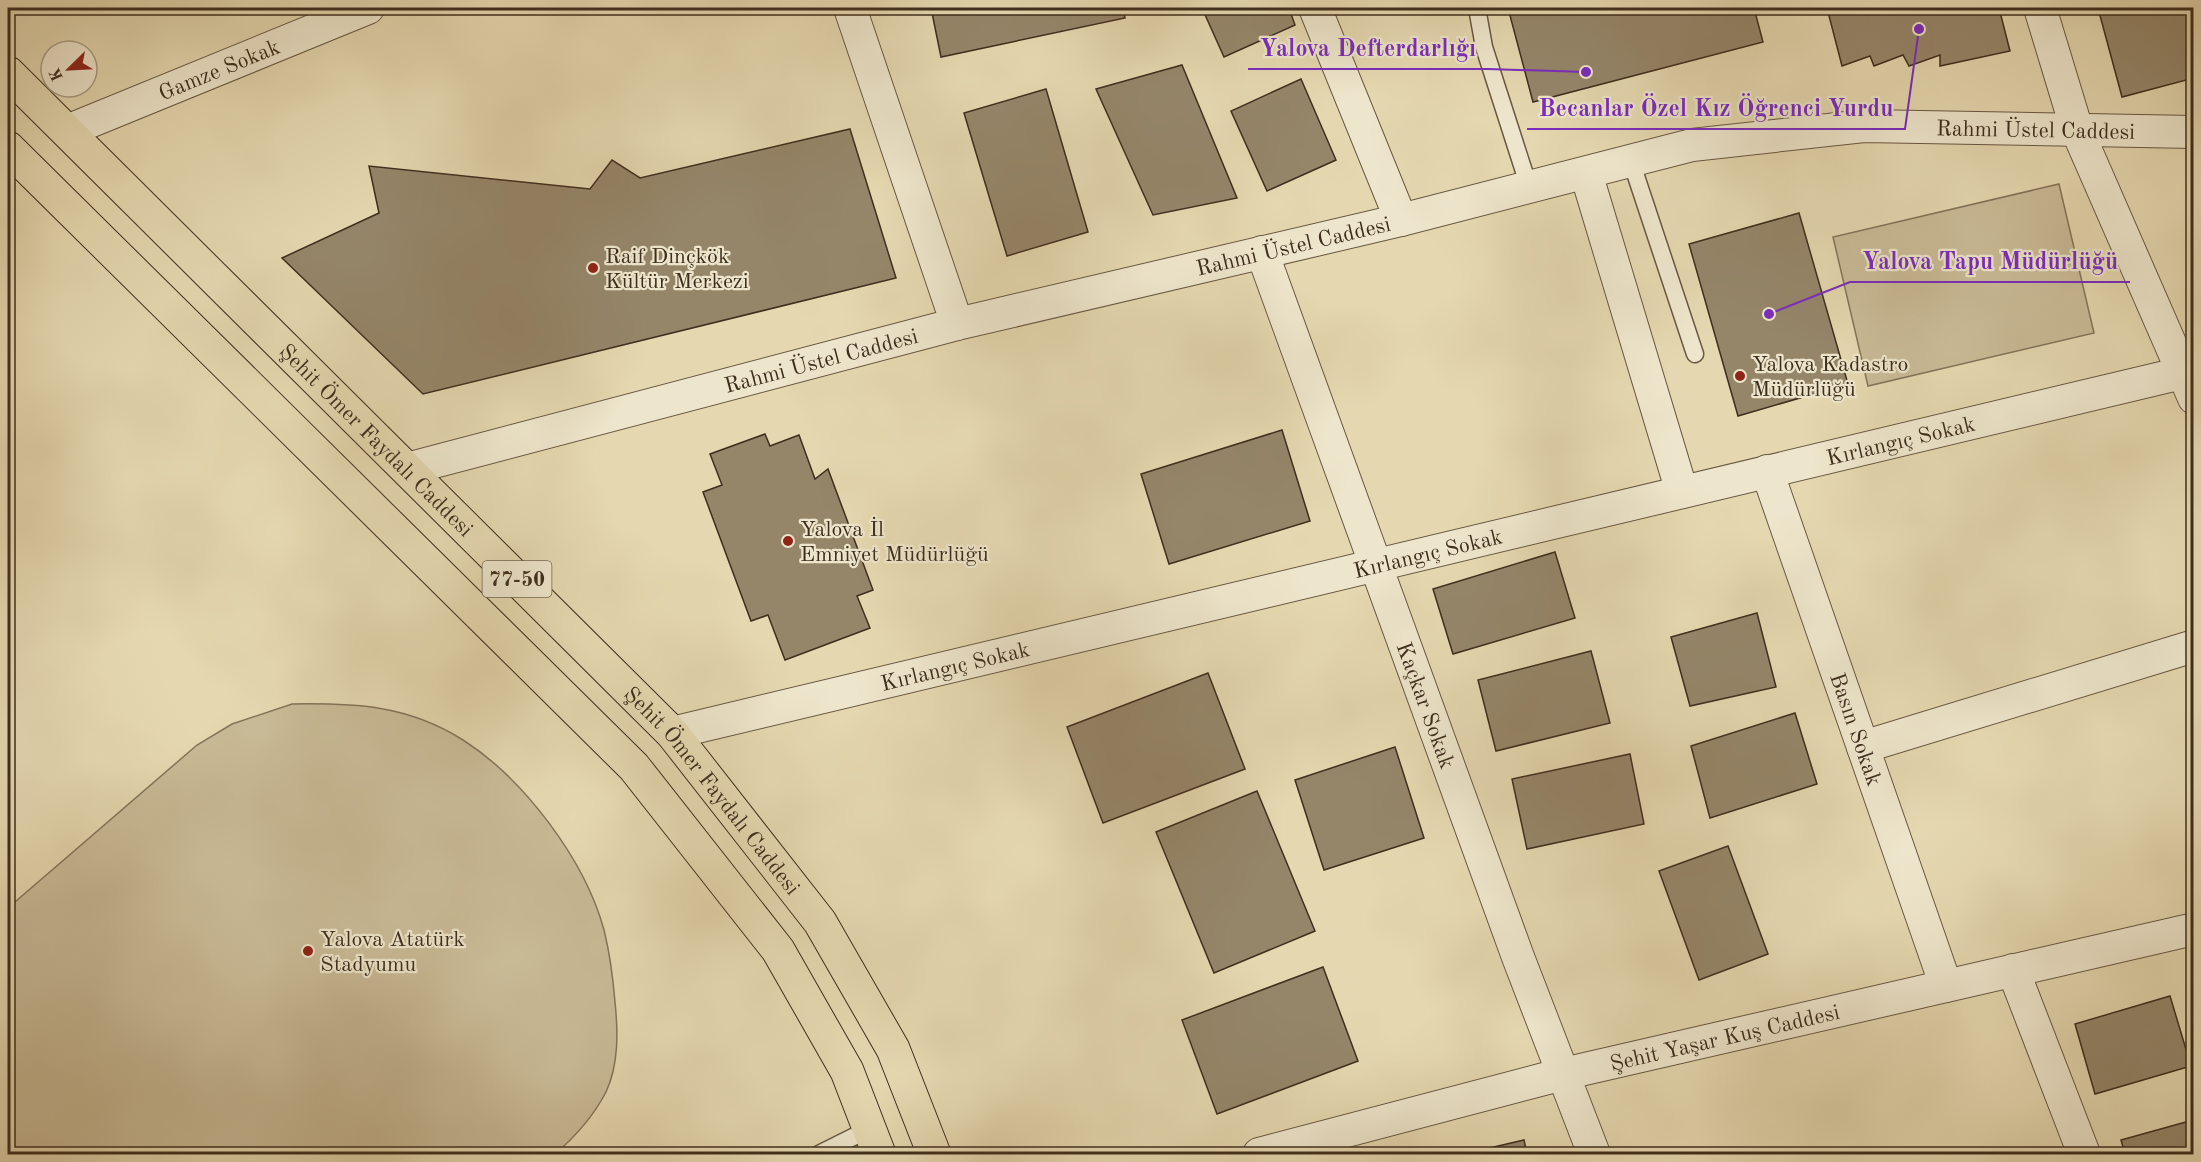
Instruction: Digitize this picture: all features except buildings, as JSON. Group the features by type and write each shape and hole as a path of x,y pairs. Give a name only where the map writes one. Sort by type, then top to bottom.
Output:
{"main road":[{"name":"Şehit Ömer Faydalı Caddesi","path":"8,73 672,733 820,922 893,1049 934,1155"},
{"path":"11,159 67,131"},
{"name":"Şehit Ömer Faydalı Caddesi","path":"11,159 634,767 778,950 847,1071 874,1142"}],"street":[{"name":"Gamze Sokak","path":"67,131 368,8"},
{"path":"850,8 957,324"},
{"path":"1314,8 1401,220"},
{"path":"2040,8 2077,130 2188,385"},
{"name":"Rahmi Üstel Caddesi","path":"407,469 957,324 1401,220 1692,146 1864,126 2193,132"},
{"path":"1586,173 1682,492"},
{"name":"Kaçkar Sokak","path":"1262,252 1375,565 1594,1155"},
{"name":"Kırlangıç Sokak","path":"672,733 1767,471 2188,385"},
{"name":"Basın Sokak","path":"1767,471 1946,986"},
{"path":"1863,747 2193,646"},
{"name":"Şehit Yaşar Kuş Caddesi","path":"1259,1155 1563,1074 2193,929"},
{"path":"2013,970 2084,1155"}],"lane":[{"path":"1477,8 1484,47 1529,187"},
{"path":"1631,161 1695,354"},
{"path":"819,1155 874,1142"}],"shaded area":[{"path":"2059,184 2094,333 1868,386 1833,237"},
{"name":"Yalova Atatürk Stadyumu","path":"292,704 338,704 380,708 422,719 442,728 486,756 508,776 549,823 583,876 595,903 608,948 617,1036 610,1081 596,1110 584,1126 555,1154 8,1154 8,908 197,745 232,724"}],"place":[{"name":"Becanlar Özel Kız Öğrenci Yurdu","path":"1919,29"},
{"name":"Yalova Defterdarlığı","path":"1586,72"},
{"name":"Raif Dinçkök Kültür Merkezi","path":"593,268"},
{"name":"Yalova Tapu Müdürlüğü","path":"1769,314"},
{"name":"Yalova Kadastro Müdürlüğü","path":"1740,376"},
{"name":"Yalova İl Emniyet Müdürlüğü","path":"788,541"},
{"name":"Yalova Atatürk Stadyumu","path":"308,951"}]}
